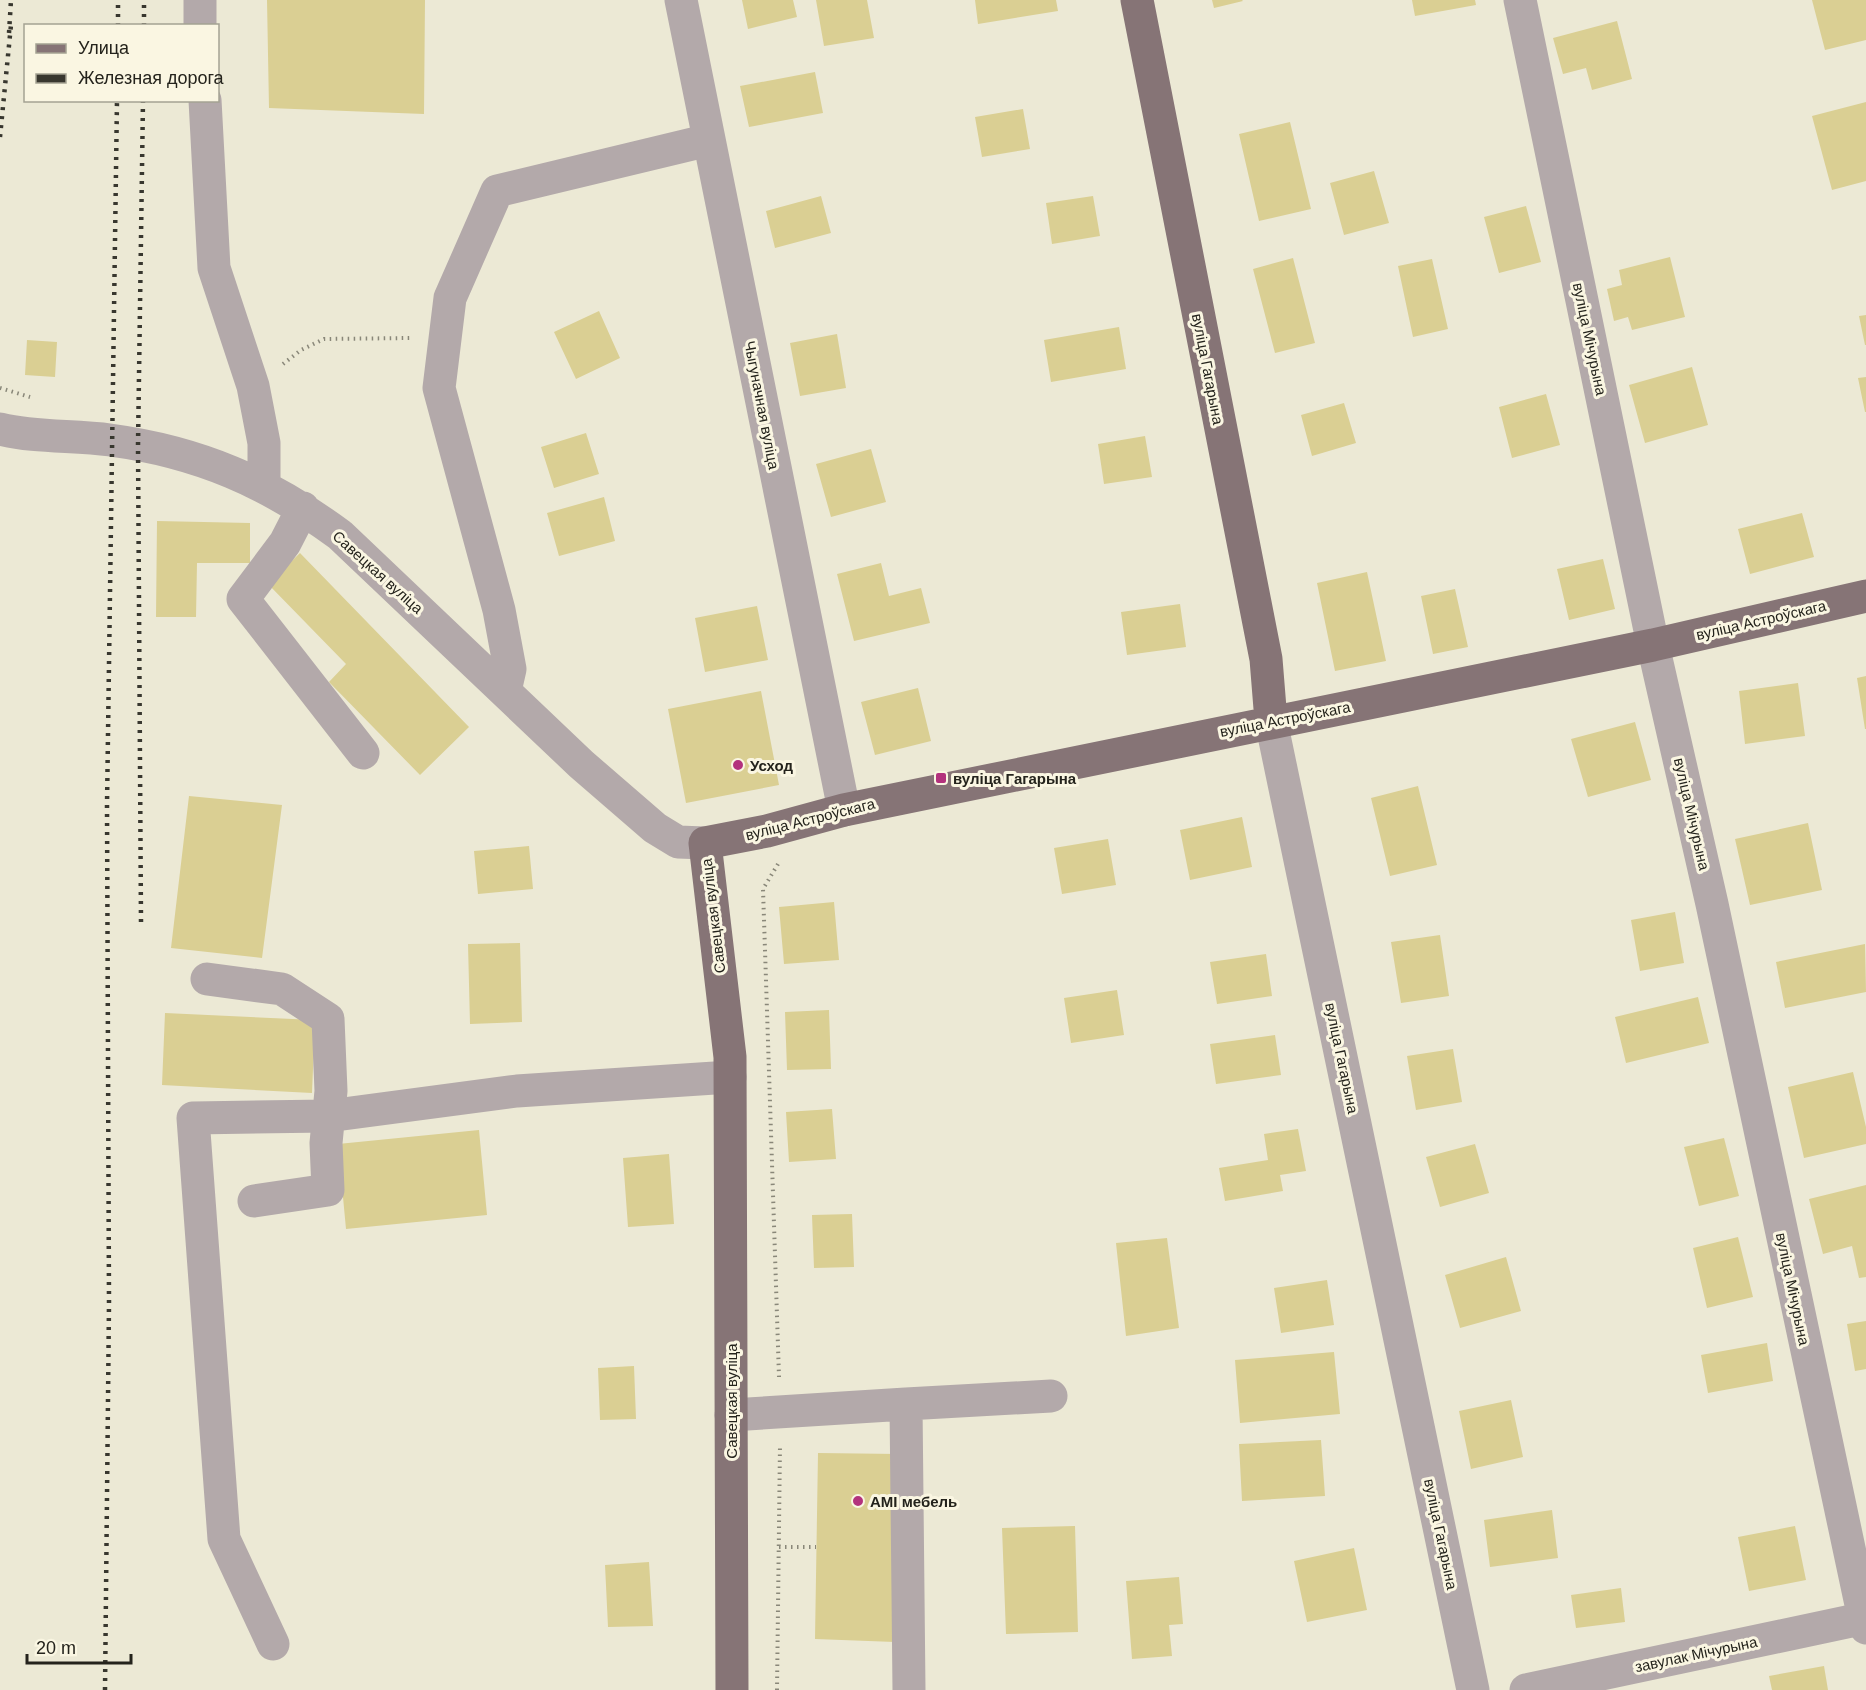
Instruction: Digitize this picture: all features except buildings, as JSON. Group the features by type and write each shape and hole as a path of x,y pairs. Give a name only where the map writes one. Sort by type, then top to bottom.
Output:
{"main road":[{"name":"вуліца Гагарына","path":"1137,0 1266,659 1271,721"},
{"name":"вуліца Астроўскага","path":"705,843 767,831 844,810 1271,721 1653,645 1866,596"},
{"name":"Савецкая вуліца","path":"705,843 730,1058 732,1690"}],"street":[{"path":"200,0 200,24"},
{"name":"Чыгуначная вуліца","path":"681,0 844,810"},
{"name":"вуліца Мічурына","path":"1520,0 1653,645 1713,904 1865,1622"},
{"path":"205,102 214,268 253,386 264,442 264,485"},
{"path":"505,691 510,669 499,610 439,388 450,298 497,191 709,140"},
{"name":"Савецкая вуліца","path":"1,438 138,445 199,459 264,485 303,508 340,535 582,764 655,828 678,842 705,843"},
{"path":"303,508 285,543 243,599 363,753"},
{"name":"вуліца Гагарына","path":"1271,721 1473,1690"},
{"path":"207,979 282,989 328,1019 331,1091 328,1116 328,1190 254,1201"},
{"path":"273,1644 224,1539 193,1118 328,1116 517,1091 729,1077"},
{"path":"730,1415 1051,1396"},
{"path":"906,1404 909,1690"},
{"name":"завулак Мічурына","path":"1526,1690 1865,1622"}],"path":[{"path":"253,386 301,350 324,339 375,337 445,339"},
{"path":"777,1690 780,1411 764,888 779,862"},
{"path":"779,1547 816,1547"}],"railway":[{"path":"9,33 11,0"},
{"path":"118,0 118,24"},
{"path":"144,0 144,24"},
{"path":"0,137 11,25"},
{"path":"105,1690 109,1303 107,805 117,102"},
{"path":"141,922 138,445 143,102"}],"place":[{"name":"Усход","path":"738,765"},
{"name":"вуліца Гагарына","path":"941,778"},
{"name":"AMI мебель","path":"858,1501"}]}
